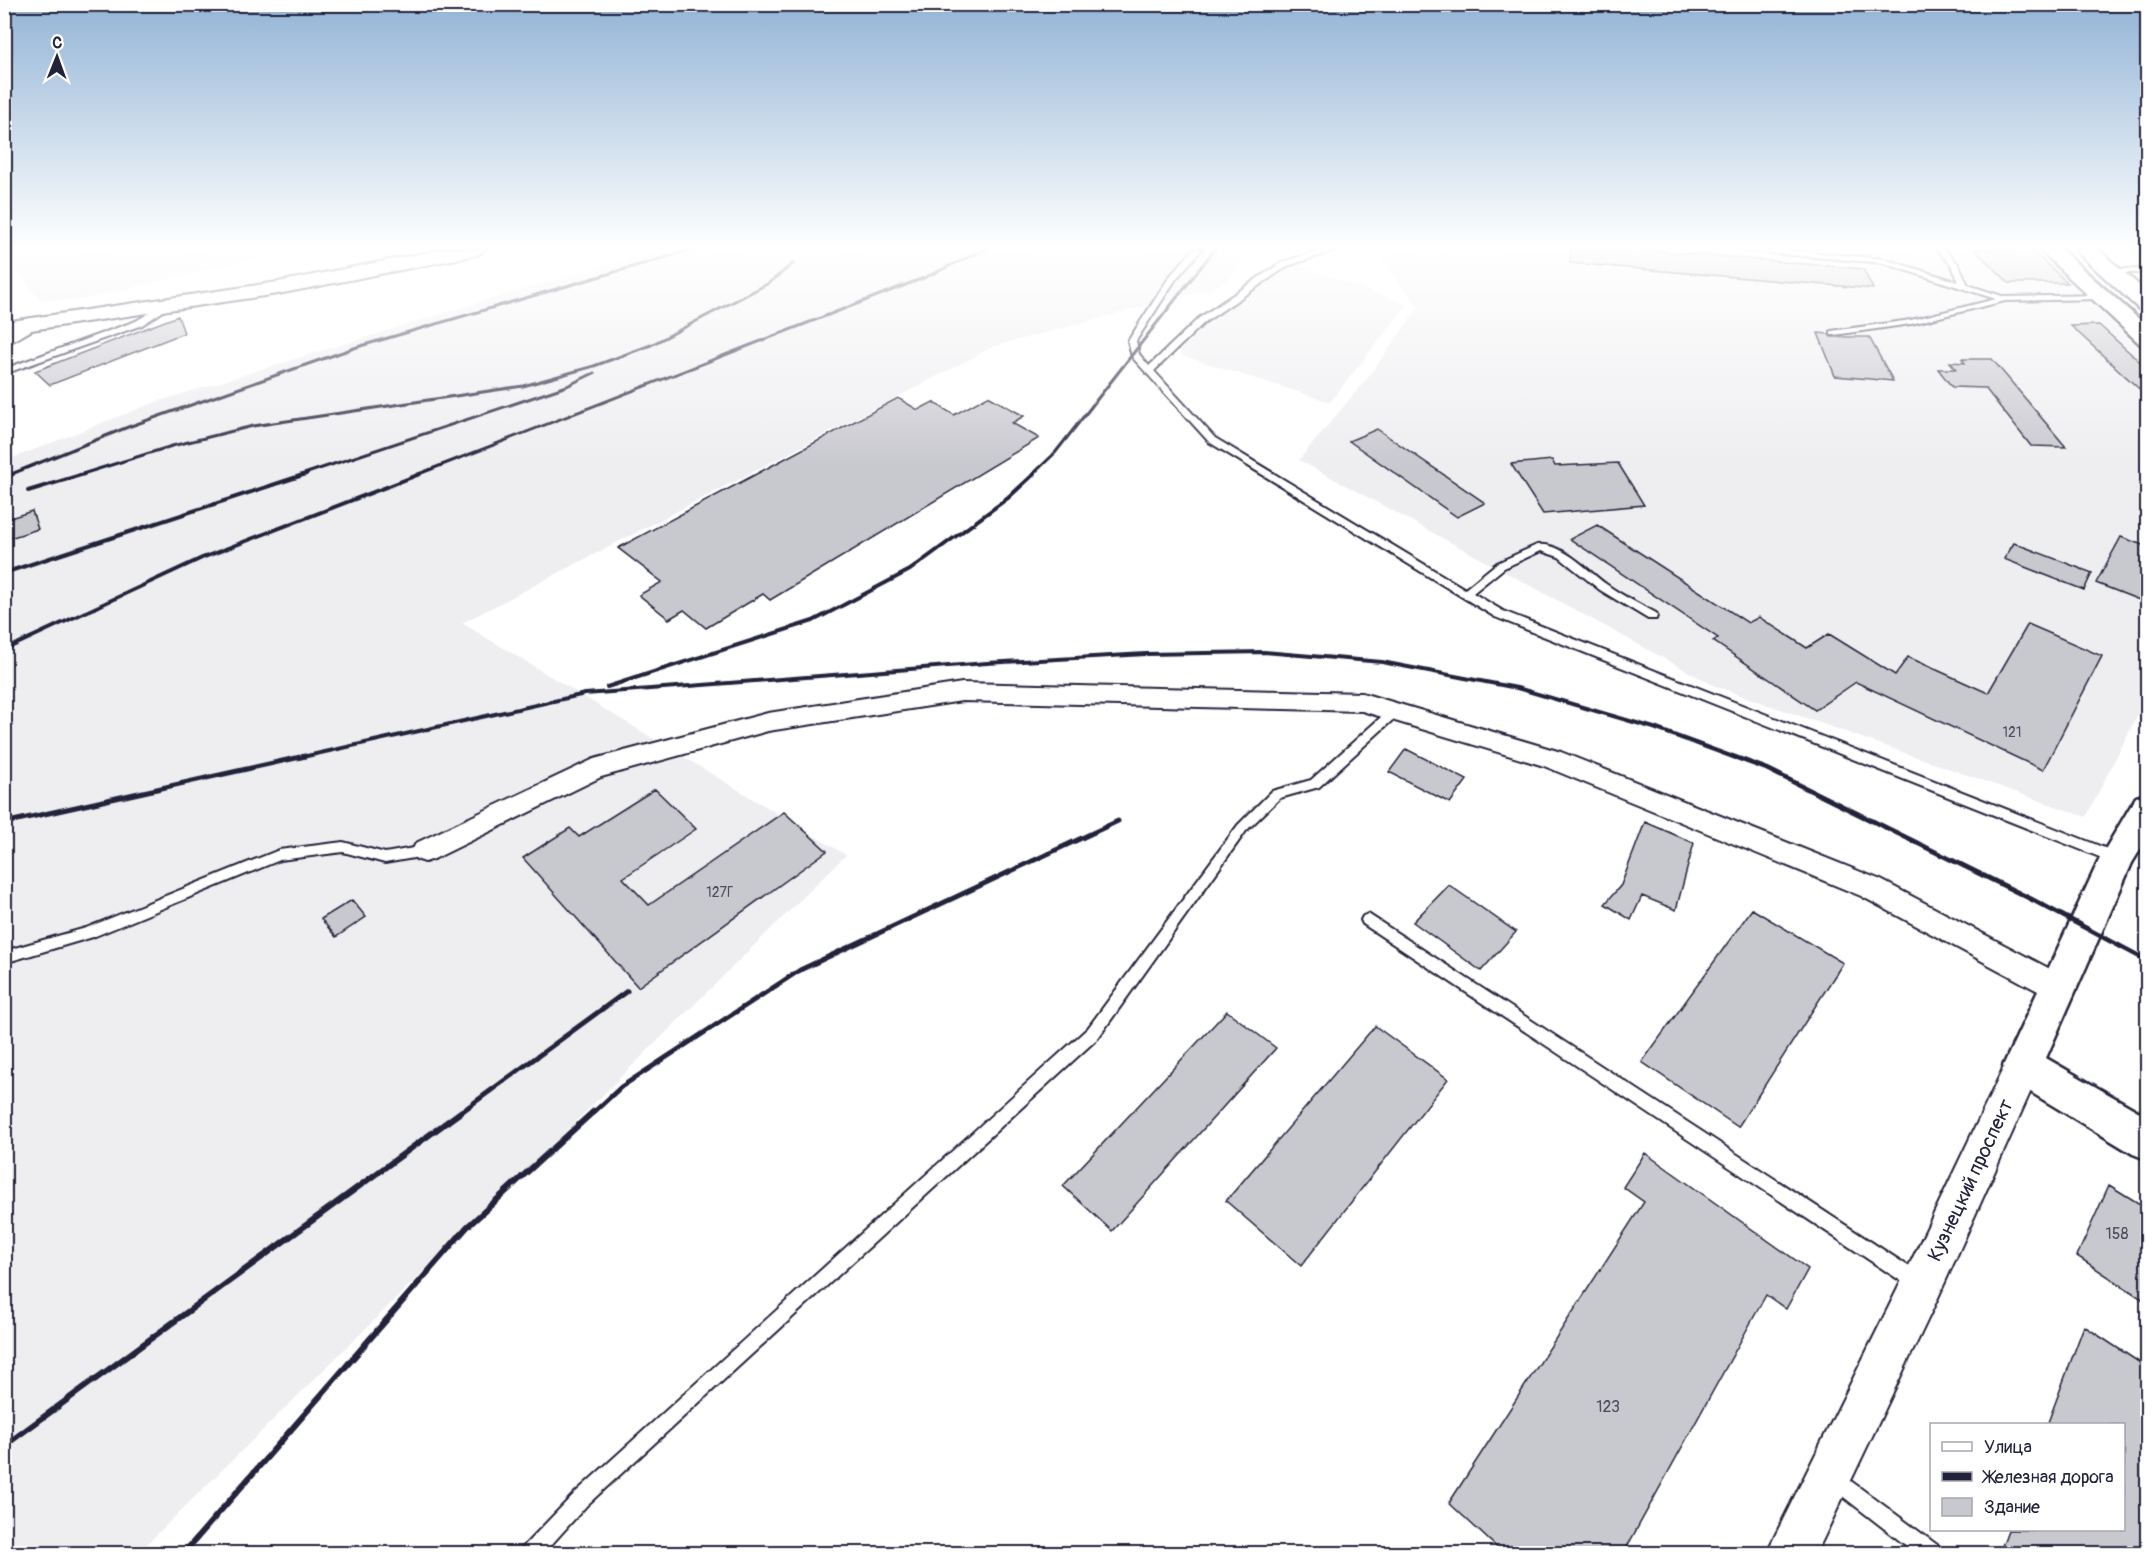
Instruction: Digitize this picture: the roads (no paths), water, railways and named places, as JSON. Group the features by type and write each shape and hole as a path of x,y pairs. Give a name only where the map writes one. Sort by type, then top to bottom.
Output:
{"main road":[{"path":"2129,322 2148,339"},
{"name":"Кузнецкий проспект","path":"2023,1066 2117,858 2148,806"},
{"path":"2023,1066 2148,1140"}],"street":[{"path":"4,328 56,322"},
{"path":"4,341 26,326"},
{"path":"425,851 594,769 768,722 962,692 1362,702 1552,759 1871,888 2059,988"},
{"name":"Кузнецкий проспект","path":"1790,1554 1922,1285 2023,1066"}],"lane":[{"path":"4,372 141,322"},
{"path":"1145,322 1132,341 1135,355 1212,440 1499,614 2117,858"},
{"path":"1149,371 1200,322"},
{"path":"1834,333 1912,322"},
{"path":"1466,594 1489,572 1513,556 1541,547 1563,555 1604,588 1653,616"},
{"path":"530,1554 581,1499 1093,1033 1242,828 1276,794 1315,784 1394,712"},
{"path":"4,957 88,933 279,855 344,847 385,858 425,851"},
{"path":"1368,920 1922,1285"},
{"path":"1829,1475 1933,1554"}],"tram line":[{"path":"2143,322 2148,326"}],"railway":[{"path":"9,475 128,427 357,347 444,322"},
{"path":"79,475 172,446 253,426 523,386 594,366 651,345 695,322"},
{"path":"416,475 811,322"},
{"path":"1032,475 1055,453 1158,322"},
{"path":"301,475 567,386 594,373"},
{"path":"4,477 13,474"},
{"path":"28,491 84,474"},
{"path":"4,573 306,474"},
{"path":"4,650 202,558 420,474"},
{"path":"607,687 813,621 910,570 1008,498 1034,474"},
{"path":"298,758 585,694 987,663 1146,654 1264,652 1382,662 1517,688 1654,728 1736,758"},
{"path":"4,823 305,756"},
{"path":"1732,756 1767,769 2031,899 2148,961"},
{"path":"593,1113 621,1087 800,970 1118,821"},
{"path":"460,1113 627,991"},
{"path":"4,1446 462,1111"},
{"path":"183,1554 467,1227 594,1111"}]}
